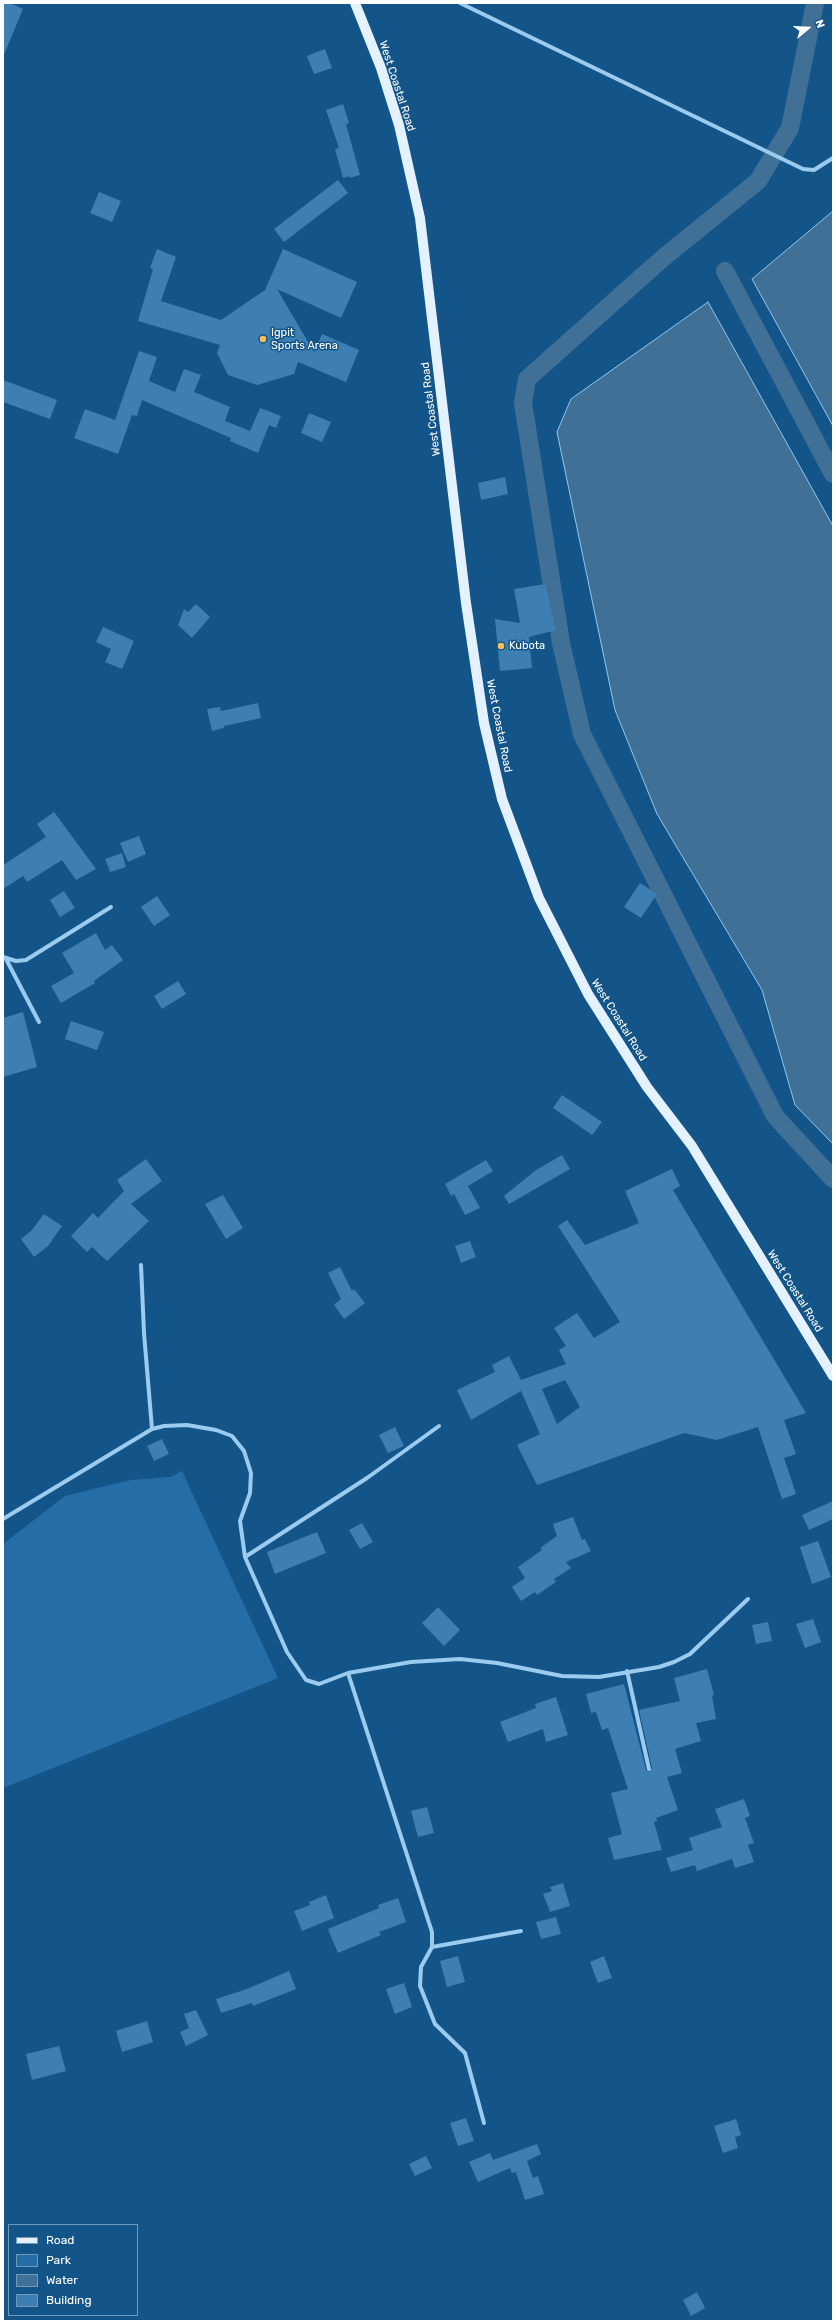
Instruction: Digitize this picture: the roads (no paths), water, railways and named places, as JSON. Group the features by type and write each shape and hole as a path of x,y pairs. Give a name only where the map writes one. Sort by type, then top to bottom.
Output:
{"main road":[{"name":"West Coastal Road","path":"355,3 381,68 399,125 420,218 466,603 484,723 502,799 539,898 588,994 647,1088 692,1146 833,1376"}],"street":[{"path":"460,3 803,170 814,170 833,158"},
{"path":"5,958 26,960 111,906"},
{"path":"5,958 39,1022"},
{"path":"141,1265 144,1334 152,1429"},
{"path":"3,1519 152,1429 164,1426 187,1425 216,1430 232,1436 244,1451 251,1473 250,1493 240,1521 245,1557 287,1652 306,1680 319,1684 348,1673 411,1662 460,1659 497,1663 562,1676 600,1676 659,1667 690,1654 748,1599"},
{"path":"245,1557 367,1478 439,1426"},
{"path":"626,1671 649,1769"},
{"path":"348,1673 432,1932 432,1947 421,1967 420,1986 435,2024 465,2053 484,2123"},
{"path":"432,1947 521,1931"}],"water":[{"path":"833,211 833,426 752,279"},
{"path":"708,302 833,526 833,1144 795,1105 762,990 657,814 615,710 557,432 571,399"}],"waterway":[{"path":"815,3 790,128 758,181 663,258 527,379 523,403 561,643 582,734 775,1116 833,1179"},
{"path":"725,271 833,474"}],"place":[{"name":"Igpit Sports Arena","path":"263,339"},
{"name":"Kubota","path":"501,646"}]}
